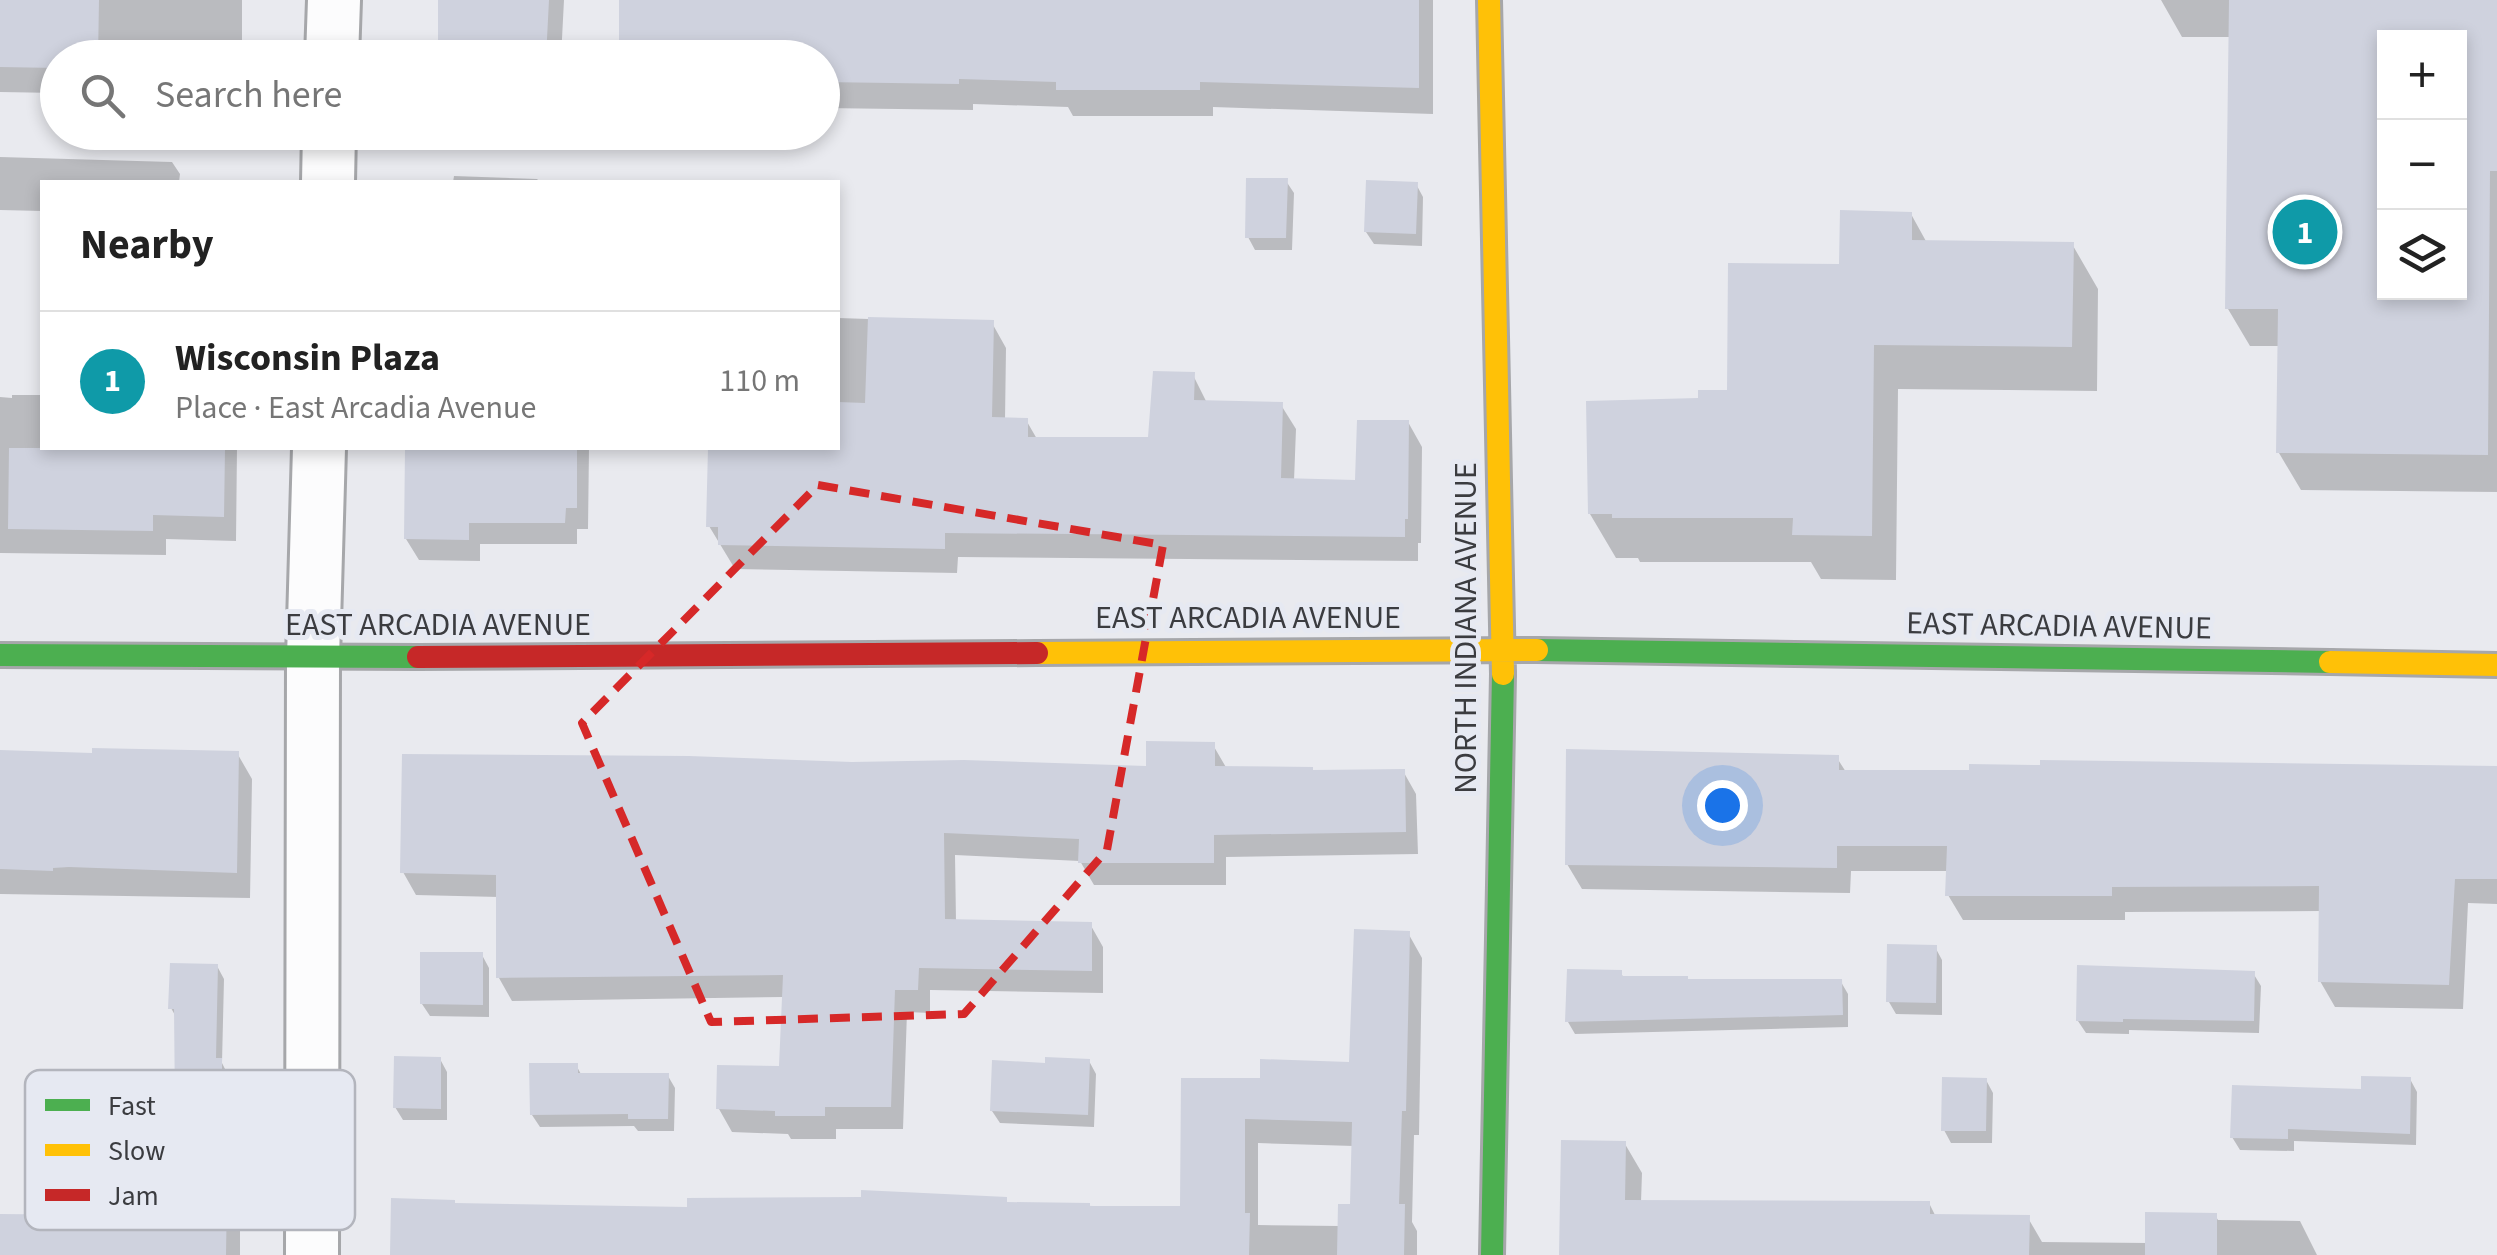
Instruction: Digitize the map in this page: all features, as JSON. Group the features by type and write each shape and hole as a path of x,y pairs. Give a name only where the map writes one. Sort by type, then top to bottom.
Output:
{"street":[{"path":"333,40 334,0"},
{"name":"NORTH INDIANA AVENUE","path":"1488,0 1503,649 1492,1255"},
{"path":"328,180 329,150"},
{"path":"312,1070 313,658 320,450"},
{"name":"EAST ARCADIA AVENUE","path":"0,656 313,658 1503,649 2497,665"},
{"path":"312,1230 312,1255"}],"highlighted area":[{"path":"818,485 1163,545 1107,850 964,1014 711,1022 582,723"}],"building":[{"path":"0,0 99,0 98,40 40,40 40,68 0,67"},
{"path":"438,0 549,0 547,40 438,40"},
{"path":"619,0 1419,0 1419,88 1200,82 1200,90 1056,90 1056,82 959,79 959,84 840,82 840,40 619,40"},
{"path":"2229,0 2497,0 2497,171 2490,171 2488,455 2276,453 2278,309 2225,309"},
{"path":"1246,178 1288,178 1286,238 1245,238"},
{"path":"1366,180 1418,182 1416,234 1364,232"},
{"path":"1840,210 1912,212 1912,240 2074,242 2072,347 1874,345 1872,536 1792,535 1793,518 1612,518 1612,514 1588,514 1586,401 1698,398 1698,390 1727,390 1728,263 1839,264"},
{"path":"868,317 994,320 992,417 1028,418 1028,437 1148,437 1153,371 1195,372 1194,400 1283,402 1281,478 1355,480 1357,420 1409,420 1405,537 945,533 945,549 718,545 718,527 706,527 708,450 840,450 840,402 865,403"},
{"path":"9,448 225,450 224,517 153,515 153,531 8,529"},
{"path":"405,450 577,450 577,508 566,508 565,523 469,523 469,540 404,539"},
{"path":"1146,741 1215,742 1215,766 1405,769 1406,832 1214,835 1214,863 1078,863 1079,839 944,833 945,919 1092,922 1092,971 919,968 918,990 895,990 891,1107 825,1107 825,1116 775,1116 775,1111 716,1109 717,1065 779,1066 783,975 496,978 496,875 400,873 402,754 689,756 852,762 964,760 1146,766"},
{"path":"92,748 239,751 237,873 69,867 53,871 0,869 0,750 92,753"},
{"path":"1566,749 1839,755 1839,770 1969,770 1969,764 2040,765 2040,760 2497,766 2497,879 2455,879 2449,985 2318,982 2319,886 2112,887 2112,896 1945,896 1947,846 1837,846 1837,868 1565,865"},
{"path":"1354,929 1410,931 1406,1111 1402,1111 1399,1204 1405,1204 1404,1255 1337,1255 1338,1204 1350,1204 1352,1122 1245,1119 1249,1255 390,1255 391,1198 455,1203 687,1207 687,1198 861,1197 861,1190 1007,1197 1007,1202 1180,1206 1181,1078 1260,1078 1260,1059 1349,1062"},
{"path":"1887,944 1937,945 1936,1003 1886,1002"},
{"path":"420,952 483,952 483,1005 420,1004"},
{"path":"170,963 218,964 216,1058 222,1058 222,1070 175,1070 174,1009 168,1009"},
{"path":"2077,965 2255,971 2254,1021 2076,1021"},
{"path":"1567,969 1622,970 1622,976 1688,979 1842,979 1843,1015 1565,1022"},
{"path":"394,1056 441,1057 441,1109 393,1108"},
{"path":"1045,1057 1090,1059 1088,1115 990,1111 992,1060 1045,1063"},
{"path":"529,1063 578,1063 578,1073 669,1073 668,1119 628,1119 628,1114 530,1115"},
{"path":"2361,1076 2411,1077 2410,1134 2288,1129 2288,1139 2230,1138 2232,1085 2361,1089"},
{"path":"1942,1077 1987,1078 1986,1131 1941,1131"},
{"path":"1561,1140 1626,1141 1625,1200 1930,1201 1930,1214 2030,1215 2029,1255 1559,1255"},
{"path":"2145,1212 2217,1213 2217,1255 2145,1255"},
{"path":"0,1214 25,1214 25,1230 226,1230 226,1255 0,1255"}],"traffic: fast":[{"path":"1537,650 2330,662"},
{"path":"0,655 418,657"},
{"path":"1492,1255 1503,674"}],"traffic: slow":[{"path":"1489,0 1503,674"},
{"path":"1037,653 1537,650"},
{"path":"2330,662 2497,665"}],"traffic: jam":[{"path":"418,657 1037,653"}],"place":[{"name":"Wisconsin Plaza","path":"2305,232"}]}
